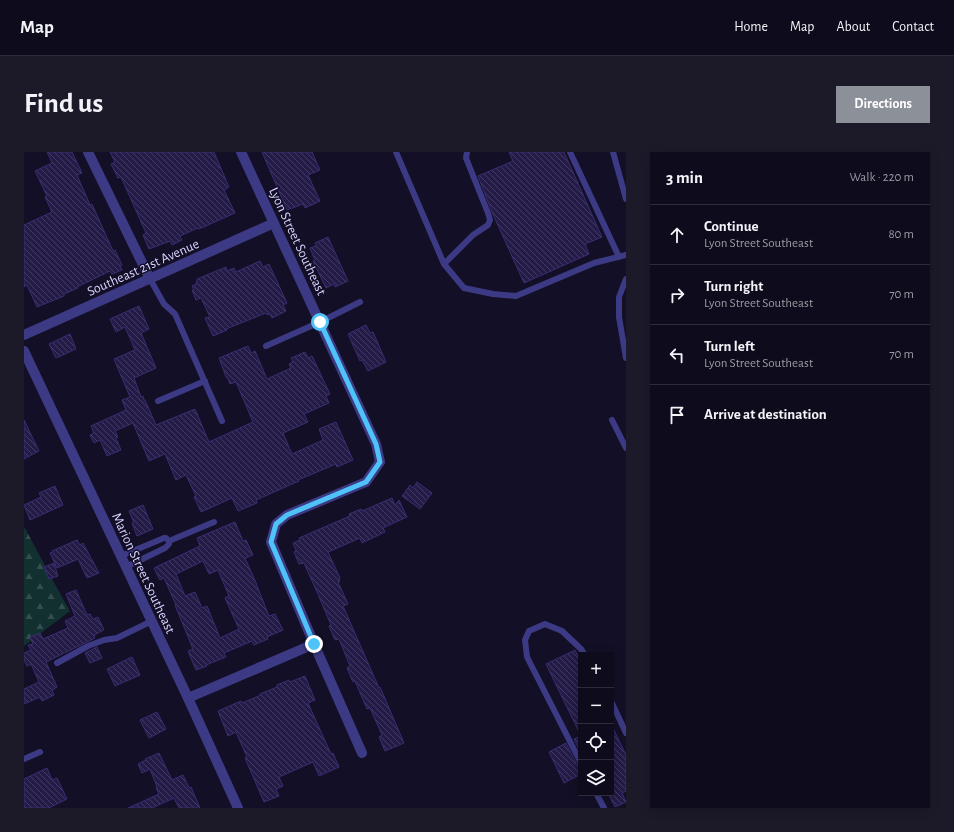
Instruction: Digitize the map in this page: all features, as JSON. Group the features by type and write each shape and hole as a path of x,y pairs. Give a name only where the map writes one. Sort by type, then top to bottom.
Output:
{"street":[{"path":"88,152 150,279"},
{"name":"Lyon Street Southeast","path":"241,152 376,444 380,462 366,482 287,515 276,524 271,542 362,753"},
{"name":"Southeast 21st Avenue","path":"24,336 274,224"},
{"name":"Marion Street Southeast","path":"24,351 152,621 238,808"},
{"path":"188,698 314,644"}],"lane":[{"path":"396,152 444,264 464,288 492,294 516,296 594,263 626,255"},
{"path":"444,264 473,235 488,225 490,220 466,158 467,152"},
{"path":"570,152 618,257"},
{"path":"613,152 626,199"},
{"path":"150,279 164,304 175,314 222,421"},
{"path":"626,279 619,297 619,317 626,358"},
{"path":"266,346 360,302"},
{"path":"158,401 205,381"},
{"path":"612,420 626,448"},
{"path":"168,541 214,522"},
{"path":"121,556 164,538 168,541"},
{"path":"126,567 165,548 169,544 168,541"},
{"path":"57,663 88,646 104,640 117,638 152,621"},
{"path":"579,760 527,656 525,640 529,631 545,624 562,631 583,652"},
{"path":"614,707 626,733"},
{"path":"24,759 40,752"},
{"path":"598,796 604,808"}],"green space":[{"path":"25,528 70,611 24,646 24,529"}],"building":[{"path":"47,152 72,152 82,173 77,175 113,251 115,250 122,265 120,266 122,270 112,274 110,271 64,294 64,296 37,307 27,285 24,287 24,225 52,212 45,197 47,196 35,171 52,163"},
{"path":"110,152 214,152 229,187 224,190 235,213 180,236 182,240 172,245 170,241 149,249 143,235 146,233 121,177 118,178 111,164 115,162"},
{"path":"262,152 312,152 320,170 308,175 320,201 305,208 303,204 287,210"},
{"path":"509,152 564,152 602,237 585,244 589,254 524,283 492,212 478,176 513,161"},
{"path":"328,237 348,281 335,287 334,284 326,288 313,261 315,260 310,248 316,246 315,243"},
{"path":"260,261 263,267 269,264 287,303 283,305 286,311 272,318 270,314 267,315 266,313 226,329 227,330 213,336 205,318 210,317 201,298 196,300 192,286 197,284 197,279 226,267 227,271 234,268 236,272"},
{"path":"139,306 149,329 141,333 156,368 134,378 141,397 143,396 156,425 195,409 209,442 253,422 236,382 230,384 219,358 248,346 251,353 255,351 267,379 291,368 289,364 293,362 291,358 305,352 308,358 312,356 330,394 326,396 329,403 304,414 308,422 283,433 292,454 323,440 319,429 336,422 353,460 337,467 336,464 298,480 299,481 256,500 257,503 238,511 232,498 201,512 194,497 196,496 186,475 176,480 165,454 149,461 133,423 115,431 121,450 107,456 100,440 94,443 90,435 94,433 91,426 126,410 122,400 130,397 114,359 135,350 125,327 116,332 110,319"},
{"path":"366,325 370,333 373,332 386,362 368,371 362,360 360,361 348,334"},
{"path":"70,334 76,349 56,358 49,344"},
{"path":"24,420 39,451 24,459"},
{"path":"417,482 432,493 420,509 402,496 410,485 413,488"},
{"path":"55,486 63,505 30,520 24,505 41,497 39,493"},
{"path":"392,498 395,505 399,500 407,517 383,528 385,532 362,543 360,538 328,552 340,578 340,581 338,582 348,604 343,606 404,743 385,751 379,737 382,735 370,708 367,709 355,681 353,682 347,668 350,666 339,639 335,640 329,626 331,625 304,563 299,564 294,552 296,551 293,543 300,540 299,538 350,516 349,514 361,509 362,511"},
{"path":"143,505 153,529 137,536 129,511"},
{"path":"235,522 243,541 246,540 253,555 245,558 269,616 275,614 283,630 254,645 252,641 224,653 226,657 196,670 188,651 193,649 176,605 164,578 160,580 154,568 200,546 197,538","holes":["203,561 209,574 218,570 229,596 225,598 239,629 220,638 207,606 202,608 195,592 185,596 176,574"]},
{"path":"77,540 80,545 83,543 99,573 87,578 78,559 57,568 50,553"},
{"path":"54,563 58,576 49,579 44,567"},
{"path":"76,590 87,615 90,614 93,619 98,617 104,630 94,635 95,638 46,662 57,687 52,690 54,695 42,701 40,697 24,704 24,689 39,682 31,664 27,666 24,660 24,653 31,650 28,645 33,644 30,637 40,633 43,639 68,628 65,621 75,616 66,594"},
{"path":"97,647 102,658 90,663 85,653"},
{"path":"575,650 578,656 578,730 546,664"},
{"path":"132,657 140,675 115,686 107,669"},
{"path":"305,676 315,700 308,703 331,754 333,753 339,767 319,776 313,762 279,777 283,786 276,789 279,796 264,802 245,758 247,757 236,732 228,736 218,711 241,701 242,703 261,695 260,694 289,680 290,682"},
{"path":"157,712 166,729 149,738 140,720"},
{"path":"614,730 626,755 626,791 622,793 626,802 615,807 610,796 614,796"},
{"path":"578,737 578,747 574,739"},
{"path":"566,743 578,766 578,776 564,783 549,752"},
{"path":"159,753 172,780 183,775 189,788 191,787 200,808 179,808 174,798 152,808 128,808 159,794 150,769 142,773 138,764"},
{"path":"47,768 52,780 57,778 67,799 49,808 24,808 24,779"}],"route":[{"path":"314,644 271,542 276,524 287,515 366,482 380,462 376,444 320,322"}]}
